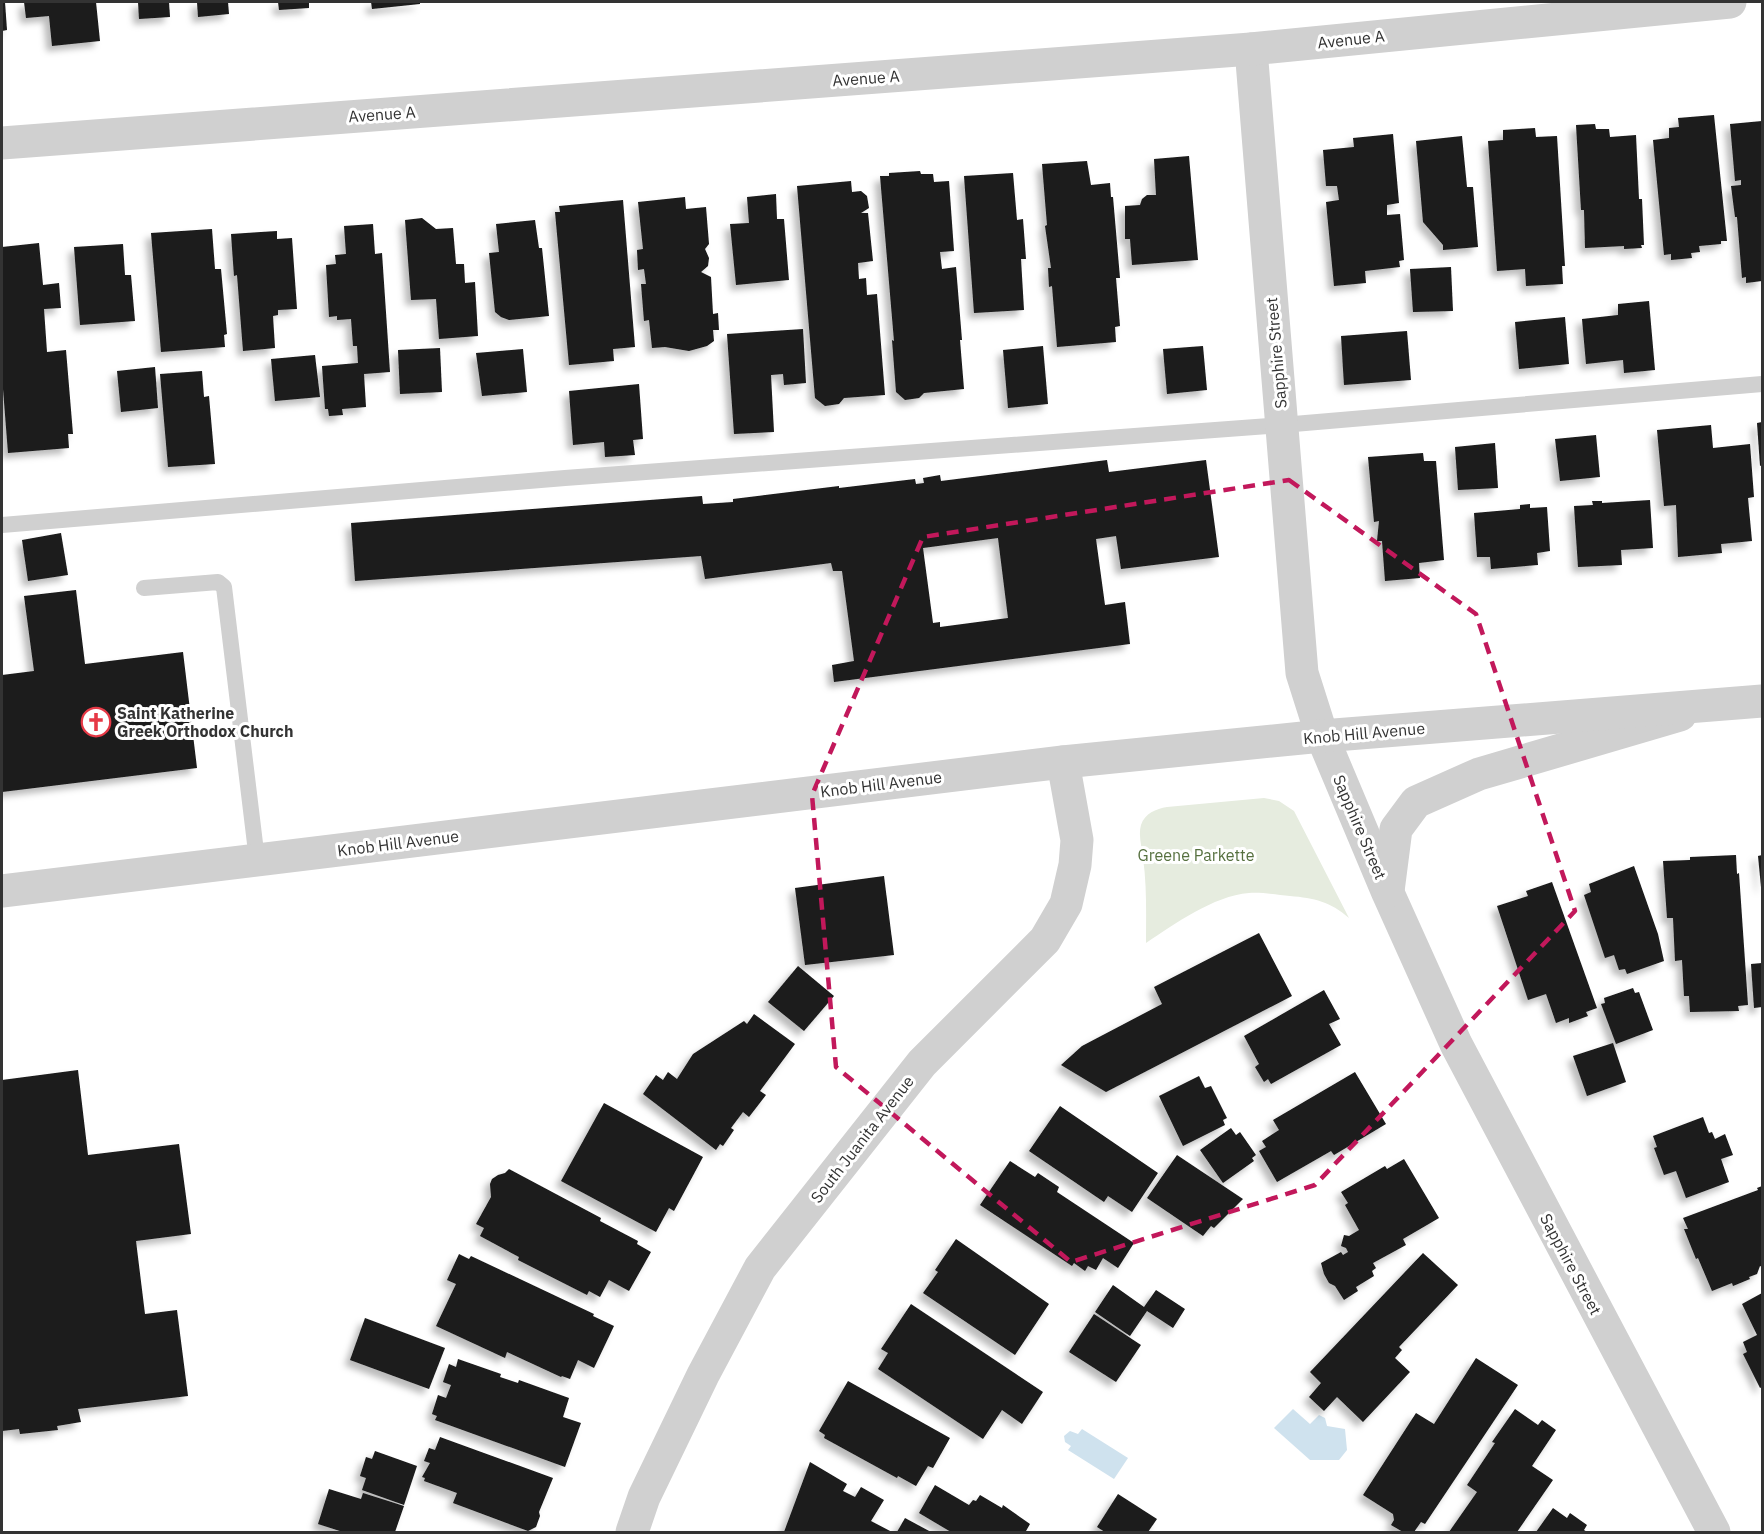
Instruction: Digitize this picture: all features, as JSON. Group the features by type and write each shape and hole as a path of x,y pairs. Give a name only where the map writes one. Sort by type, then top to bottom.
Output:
{"street":[{"name":"Avenue A","path":"2,143 1251,49 1730,2"},
{"name":"Sapphire Street","path":"1251,49 1302,673 1322,736 1456,1044 1714,1533"},
{"name":"Knob Hill Avenue","path":"2,891 1063,762 1322,736 1762,701"},
{"path":"1388,892 1396,829 1416,802 1479,774 1715,705"},
{"name":"South Juanita Avenue","path":"632,1533 644,1497 760,1268 922,1063 1046,940 1066,904 1075,865 1077,840 1063,762"}],"lane":[{"path":"2,525 553,479 1282,425 1762,384"},
{"path":"144,588 218,582 224,587 257,860"}],"highlighted area":[{"path":"1289,480 1476,614 1575,911 1315,1185 1071,1262 836,1067 812,795 923,537"}],"green space":[{"name":"Greene Parkette","path":"1264,798 1279,801 1294,811 1349,918 1336,908 1314,900 1249,893 1235,895 1208,905 1146,943 1145,879 1140,833 1145,817 1155,810 1167,807"}],"water":[{"path":"1293,1409 1310,1424 1319,1415 1325,1418 1327,1426 1345,1429 1347,1450 1339,1460 1310,1460 1274,1428"},
{"path":"1082,1429 1128,1458 1114,1479 1068,1450 1071,1446 1065,1442 1064,1436 1070,1431 1078,1434"}],"building":[{"path":"2,2 5,2 7,30 2,31"},
{"path":"24,2 96,2 100,41 52,46 49,16 26,18"},
{"path":"138,2 169,2 170,17 139,19"},
{"path":"197,2 228,2 229,14 198,17"},
{"path":"278,2 309,2 309,8 279,10"},
{"path":"371,2 420,2 420,4 372,9"},
{"path":"1714,115 1727,241 1721,241 1721,244 1699,246 1700,252 1691,253 1692,258 1671,260 1671,254 1664,255 1653,140 1669,138 1669,128 1679,127 1678,118"},
{"path":"1762,121 1762,281 1746,283 1746,277 1742,278 1737,217 1735,217 1731,186 1741,185 1741,180 1735,181 1730,124"},
{"path":"1595,124 1596,129 1609,129 1610,137 1636,135 1639,199 1642,199 1644,245 1641,245 1642,248 1624,249 1624,246 1585,248 1576,125"},
{"path":"1535,128 1536,137 1557,136 1565,266 1562,266 1563,284 1526,286 1525,269 1497,271 1488,141 1503,140 1503,130"},
{"path":"1393,134 1399,203 1387,205 1387,215 1400,214 1404,260 1399,261 1400,267 1365,271 1366,283 1334,286 1326,202 1339,200 1337,186 1326,186 1323,150 1354,147 1353,138"},
{"path":"1462,136 1467,187 1473,187 1478,247 1443,250 1443,245 1423,222 1416,141"},
{"path":"1189,156 1198,260 1132,265 1130,239 1125,239 1125,206 1140,205 1142,199 1147,195 1156,195 1154,159"},
{"path":"1087,161 1091,185 1110,183 1111,197 1113,197 1120,278 1116,278 1120,326 1115,327 1116,342 1057,347 1052,286 1049,287 1048,268 1051,268 1045,226 1047,225 1042,164"},
{"path":"920,171 921,174 933,174 934,182 949,181 954,251 940,252 942,269 956,267 964,389 924,393 919,398 905,400 896,392 880,176 889,176 889,173"},
{"path":"1013,173 1017,220 1023,219 1026,259 1021,259 1024,310 974,313 964,176"},
{"path":"851,181 852,192 861,191 867,196 869,208 861,213 868,213 873,261 858,263 859,279 866,278 867,295 877,294 885,395 844,398 839,404 825,406 815,398 797,186"},
{"path":"776,194 777,219 784,219 789,280 736,285 730,224 749,223 747,197"},
{"path":"685,197 686,209 706,207 709,244 705,249 709,258 708,266 701,272 711,277 713,314 718,313 719,330 713,330 714,341 707,346 689,351 665,347 652,348 649,320 644,321 641,284 646,284 644,269 638,270 637,250 643,249 638,202"},
{"path":"623,200 635,347 613,349 614,361 569,365 555,212 560,212 559,206"},
{"path":"422,218 436,229 453,228 456,264 464,264 465,283 475,282 478,336 439,339 436,299 411,300 405,220"},
{"path":"535,220 539,248 542,248 549,316 509,320 495,312 489,253 499,252 496,224"},
{"path":"373,224 375,254 382,253 390,372 364,374 366,407 342,409 343,415 329,416 328,409 325,409 322,366 358,363 357,346 353,346 351,319 337,320 337,316 329,317 326,265 336,264 335,255 346,254 344,226"},
{"path":"212,229 215,269 221,269 227,334 224,335 225,347 161,352 151,233"},
{"path":"277,231 277,239 292,238 297,309 278,310 278,315 273,316 275,348 243,351 231,234"},
{"path":"39,243 43,285 59,283 61,308 44,309 47,352 66,350 73,434 68,434 69,448 8,453 2,376 2,247"},
{"path":"123,244 125,275 131,275 135,321 80,325 74,247"},
{"path":"1451,267 1453,311 1413,312 1410,269"},
{"path":"1649,301 1655,370 1624,373 1623,360 1586,364 1582,319 1618,315 1618,304"},
{"path":"1565,317 1569,364 1519,369 1515,322"},
{"path":"803,329 806,383 784,385 783,374 771,375 774,432 734,434 727,334"},
{"path":"1407,331 1411,380 1344,385 1341,336"},
{"path":"1043,346 1048,404 1008,408 1003,350"},
{"path":"1203,346 1207,390 1167,394 1163,349"},
{"path":"440,348 442,392 400,394 398,350"},
{"path":"523,349 527,392 482,396 476,353"},
{"path":"315,355 320,397 275,401 271,359"},
{"path":"155,367 158,408 121,412 117,371"},
{"path":"202,371 204,397 209,396 215,464 168,467 160,374"},
{"path":"639,384 643,439 633,440 635,455 605,457 604,442 573,445 569,391"},
{"path":"1762,422 1762,465 1760,466 1757,423"},
{"path":"1711,425 1713,448 1750,444 1754,497 1748,498 1752,541 1721,544 1722,553 1678,557 1676,505 1664,506 1657,430"},
{"path":"1596,435 1600,477 1560,481 1555,439"},
{"path":"1495,443 1498,488 1458,490 1455,447"},
{"path":"1423,453 1424,461 1436,461 1444,560 1419,563 1420,578 1385,581 1382,541 1377,541 1379,521 1374,522 1368,457"},
{"path":"1107,460 1109,472 1206,460 1219,557 1121,569 1116,536 1096,539 1105,605 1125,602 1130,644 834,682 832,665 854,661 842,571 833,571 831,563 705,579 701,556 355,581 351,523 702,496 703,504 733,502 733,499 839,486 839,488 915,479 916,484 924,483 923,478 940,475 941,481","holes":["998,538 1008,618 940,627 940,622 933,623 923,548"]},
{"path":"1650,500 1653,548 1621,550 1622,565 1578,567 1574,506 1593,505 1592,501 1602,501 1602,503"},
{"path":"1530,504 1530,508 1547,507 1550,551 1537,553 1538,565 1491,569 1490,557 1477,557 1474,513 1520,509 1520,505"},
{"path":"61,533 68,575 28,581 22,540"},
{"name":"Saint Katherine Greek Orthodox Church","path":"76,590 85,664 183,652 197,768 2,792 2,675 34,671 24,596"},
{"path":"1736,855 1748,1005 1738,1006 1739,1011 1690,1012 1689,996 1684,996 1682,960 1675,961 1673,918 1667,918 1663,861"},
{"path":"1762,855 1762,887 1761,887 1758,856"},
{"path":"1634,866 1658,934 1664,961 1627,974 1625,969 1619,970 1614,955 1605,958 1584,895 1591,892 1589,884"},
{"path":"884,876 894,955 805,965 795,888"},
{"path":"1552,882 1597,1008 1586,1012 1588,1016 1569,1023 1569,1018 1556,1023 1546,994 1528,1000 1497,906 1528,896 1526,891"},
{"path":"1259,933 1292,996 1106,1092 1061,1065 1082,1046 1162,1004 1154,987"},
{"path":"1762,963 1762,1007 1754,1008 1751,964"},
{"path":"798,966 834,996 804,1031 768,1002"},
{"path":"1633,988 1635,993 1639,992 1653,1030 1616,1044 1601,1004 1605,1003 1604,998"},
{"path":"1324,990 1340,1019 1329,1024 1341,1045 1271,1084 1268,1079 1264,1082 1255,1067 1259,1064 1244,1036"},
{"path":"754,1014 795,1044 760,1091 766,1095 749,1117 743,1112 731,1128 734,1130 723,1146 720,1144 716,1150 643,1094 656,1075 663,1080 668,1072 677,1079 693,1054 744,1021 747,1024"},
{"path":"1613,1043 1626,1082 1587,1096 1573,1056"},
{"path":"78,1070 88,1155 179,1144 191,1234 136,1241 145,1314 177,1310 188,1396 78,1409 81,1422 57,1426 58,1430 20,1434 19,1429 2,1431 2,1080"},
{"path":"1355,1072 1386,1124 1334,1155 1331,1151 1277,1182 1259,1151 1266,1147 1262,1141 1279,1130 1273,1120"},
{"path":"1199,1076 1205,1088 1211,1086 1227,1118 1223,1120 1225,1125 1183,1146 1159,1096"},
{"path":"604,1103 703,1157 674,1211 669,1208 656,1232 561,1181"},
{"path":"1060,1106 1158,1173 1132,1212 1108,1196 1104,1202 1029,1151"},
{"path":"1703,1117 1709,1133 1712,1132 1715,1139 1725,1134 1733,1155 1721,1159 1729,1182 1686,1198 1676,1171 1664,1175 1654,1148 1657,1147 1653,1136"},
{"path":"1231,1128 1236,1135 1240,1132 1256,1155 1252,1158 1254,1161 1223,1183 1200,1150"},
{"path":"1177,1155 1243,1199 1214,1228 1211,1226 1203,1236 1147,1198"},
{"path":"1404,1159 1439,1218 1403,1239 1406,1245 1373,1263 1376,1268 1372,1271 1374,1276 1356,1287 1358,1291 1344,1300 1335,1286 1329,1283 1321,1263 1341,1252 1343,1255 1348,1252 1341,1246 1344,1235 1349,1236 1359,1230 1345,1205 1348,1203 1341,1192 1385,1166 1387,1169"},
{"path":"1010,1161 1035,1177 1038,1173 1059,1187 1057,1192 1134,1243 1118,1268 1103,1258 1096,1270 1088,1266 1085,1271 1074,1263 1072,1266 980,1205"},
{"path":"509,1169 601,1218 600,1221 638,1241 637,1244 651,1252 629,1291 609,1280 600,1297 589,1291 587,1295 518,1260 519,1257 480,1236 484,1228 476,1224 491,1197 492,1179"},
{"path":"1762,1186 1762,1267 1760,1266 1757,1274 1749,1277 1750,1279 1712,1291 1684,1229 1688,1229 1683,1218 1758,1190 1757,1188"},
{"path":"956,1239 1049,1304 1015,1355 923,1293 938,1272 935,1270"},
{"path":"1423,1253 1458,1285 1399,1347 1402,1350 1395,1358 1410,1372 1363,1422 1337,1397 1324,1411 1309,1397 1321,1383 1310,1372"},
{"path":"459,1254 469,1259 471,1256 594,1314 593,1316 614,1326 594,1368 578,1360 570,1379 561,1377 507,1352 505,1358 436,1326 456,1284 447,1280"},
{"path":"1113,1285 1144,1307 1156,1290 1185,1309 1173,1328 1147,1311 1130,1336 1095,1312"},
{"path":"1762,1293 1762,1387 1760,1388 1743,1354 1747,1352 1743,1342 1757,1335 1742,1304"},
{"path":"911,1304 1043,1392 1022,1424 1002,1410 983,1439 878,1369 888,1353 881,1349"},
{"path":"1094,1314 1141,1345 1116,1382 1069,1352"},
{"path":"365,1318 445,1348 429,1389 350,1360"},
{"path":"1476,1358 1518,1385 1425,1524 1421,1522 1414,1532 1403,1532 1391,1525 1394,1520 1393,1514 1363,1495 1416,1413 1434,1424"},
{"path":"458,1359 501,1374 500,1377 518,1383 519,1380 569,1398 563,1417 581,1423 565,1467 435,1420 437,1416 432,1414 438,1395 446,1398 451,1385 443,1382 449,1364 456,1367"},
{"path":"848,1381 950,1438 933,1468 928,1466 916,1486 824,1438 825,1435 819,1431"},
{"path":"1515,1409 1538,1425 1542,1420 1556,1430 1532,1466 1553,1480 1517,1532 1449,1532 1477,1492 1467,1485 1495,1443 1492,1442"},
{"path":"440,1437 553,1478 539,1512 536,1527 528,1531 453,1503 457,1493 424,1481 425,1478 422,1477 430,1463 424,1461 429,1448 435,1450"},
{"path":"375,1451 417,1466 404,1505 362,1490 366,1478 360,1476 366,1457 372,1459"},
{"path":"810,1462 847,1484 843,1491 855,1497 861,1487 884,1500 871,1521 892,1532 784,1532"},
{"path":"935,1485 969,1505 980,1495 1002,1508 1003,1505 1030,1524 1026,1531 1029,1532 951,1532 919,1513"},
{"path":"329,1489 361,1499 363,1493 404,1506 395,1532 343,1532 318,1524"},
{"path":"1118,1494 1157,1519 1148,1532 1105,1532 1097,1527"},
{"path":"1553,1508 1567,1518 1570,1513 1587,1525 1584,1530 1587,1532 1536,1532"},
{"path":"905,1518 931,1532 897,1532"}],"place":[{"name":"Saint Katherine Greek Orthodox Church","path":"96,722"}]}
